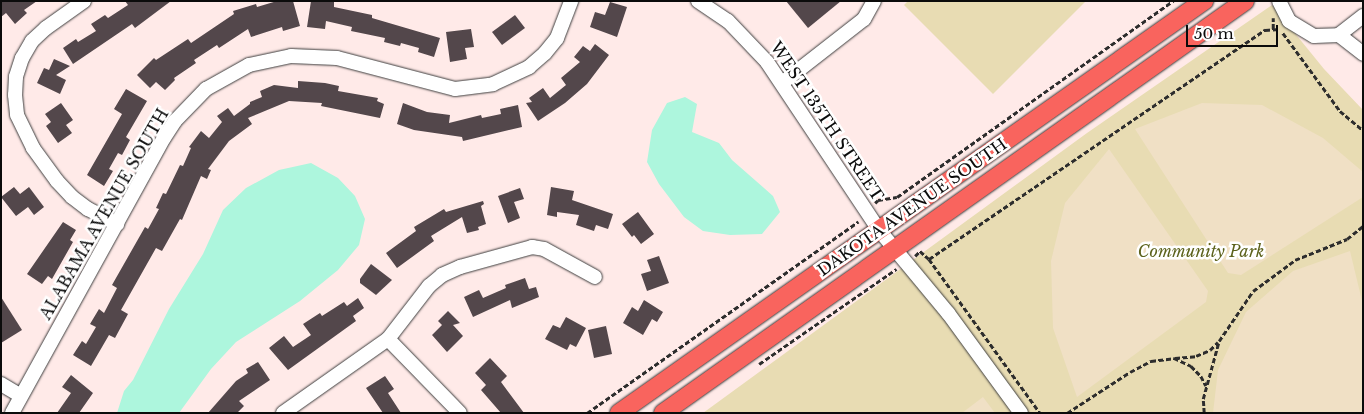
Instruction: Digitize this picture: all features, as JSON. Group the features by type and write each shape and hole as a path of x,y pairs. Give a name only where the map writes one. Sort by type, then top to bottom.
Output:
{"main road":[{"name":"DAKOTA AVENUE SOUTH","path":"619,413 1204,1"},
{"name":"DAKOTA AVENUE SOUTH","path":"663,413 1245,1"}],"street":[{"path":"84,1 46,28 32,41 22,58 16,86 17,115 33,148 57,181 72,197 88,209 117,224"},
{"name":"ALABAMA AVENUE SOUTH","path":"12,413 175,121 206,89 228,76 268,60 312,56 337,58 455,89 493,84 529,67 545,53 557,38 571,1"},
{"name":"WEST 135TH STREET","path":"698,1 728,21 761,54 879,230 948,313 1021,413"},
{"path":"782,84 864,19 874,1"},
{"path":"1279,1 1289,21 1314,36 1339,35 1363,16"},
{"path":"1339,35 1363,54"},
{"path":"283,413 388,339 430,286 442,275 460,267 532,247 544,249 595,277"},
{"path":"388,339 460,413"},
{"path":"1,384 21,396"}],"path":[{"path":"929,259 1265,30 1280,29 1340,111 1363,130"},
{"path":"1067,413 1130,372 1151,361 1196,356 1210,350 1219,341 1253,291 1295,260 1347,239 1363,226"},
{"path":"753,369 876,286 886,275 907,263 920,251 929,259 1040,413"},
{"path":"1204,413 1203,399 1219,341"},
{"path":"1174,358 1191,366 1201,376 1206,387"}],"green space":[{"path":"908,1 1086,1 993,94 904,5"},
{"name":"Community Park","path":"1272,5 1324,69 1363,110 1363,413 703,413 1087,133"}],"shaded area":[{"path":"685,97 697,104 692,132 719,143 732,160 773,196 780,212 762,234 730,235 703,231 684,217 659,184 647,162 652,130 667,103"},
{"path":"1202,103 1262,105 1323,138 1363,172 1363,197 1241,275 1228,273 1135,129"},
{"path":"1109,149 1208,291 1206,302 1077,397 1053,328 1051,261 1065,203"},
{"path":"311,163 338,178 355,196 365,219 359,245 338,270 300,301 236,342 211,369 179,413 117,413 124,391 133,380 169,309 203,254 223,210 246,188 279,170"},
{"path":"1350,251 1363,305 1363,413 1213,413 1218,370 1246,312 1293,271"},
{"path":"983,397 995,413 962,413"}],"building":[{"path":"1,1 37,1 24,10 27,13 15,24 6,13 1,17"},
{"path":"125,1 171,1 135,28 132,24 73,64 63,48 76,39 78,42 96,31 91,24 105,15 108,18 128,5"},
{"path":"277,1 293,1 300,26 283,31 282,27 251,37 248,29 219,48 217,45 194,60 196,63 174,78 175,80 165,90 156,82 150,88 137,75 154,58 156,60 188,39 191,43 234,14 233,11 256,4 257,7"},
{"path":"311,1 334,2 334,7 372,15 372,18 440,38 434,57 418,52 419,48 401,43 400,46 384,42 385,38 351,31 352,27 326,21 325,29 307,27"},
{"path":"786,1 841,1 808,28"},
{"path":"610,2 627,7 617,37 590,27 595,12 605,15"},
{"path":"515,15 525,28 502,45 492,32"},
{"path":"471,29 474,47 465,48 467,59 450,62 446,32"},
{"path":"595,44 609,55 587,84 565,103 538,121 526,103 532,102 529,98 543,88 550,98 566,85 561,78 580,62 574,57 583,46 590,51"},
{"path":"54,59 70,66 56,75 66,80 60,94 37,83 44,68 49,70"},
{"path":"298,81 325,83 339,86 338,91 378,98 377,101 384,104 380,118 321,106 322,103 289,101 248,118 252,124 229,141 208,169 211,170 207,179 201,176 182,220 180,219 162,251 156,248 121,310 128,314 115,338 109,335 91,366 73,355 82,341 86,344 96,327 90,324 99,309 104,313 117,288 112,285 145,227 148,229 159,209 156,208 163,193 166,194 180,165 183,166 191,148 189,147 201,131 209,138 222,122 217,116 228,108 234,116 250,104 250,102 262,97 260,91 274,85 298,88"},
{"path":"126,89 147,101 126,137 130,140 122,155 118,153 109,169 113,171 104,186 87,175 122,114 114,109"},
{"path":"61,103 73,120 66,125 72,133 58,143 46,126 51,122 45,114"},
{"path":"403,103 427,112 450,115 449,123 481,115 482,118 501,114 500,109 518,105 522,127 463,141 462,137 414,130 397,124"},
{"path":"14,187 20,194 29,187 44,207 34,215 28,207 16,216 1,197"},
{"path":"551,187 574,191 572,200 613,214 608,229 596,225 594,231 576,225 579,215 557,212 557,217 547,215"},
{"path":"520,188 524,199 514,202 520,218 508,223 498,196"},
{"path":"483,201 484,204 481,206 486,224 478,227 479,230 467,233 462,217 431,236 434,241 397,268 386,253 416,231 414,227 444,209 446,212"},
{"path":"638,212 654,234 641,244 634,235 632,237 622,224"},
{"path":"63,222 76,230 70,240 73,242 52,279 48,276 42,284 27,274"},
{"path":"659,256 669,283 647,291 641,274 651,271 647,260"},
{"path":"371,264 392,280 376,295 360,283 360,279"},
{"path":"525,278 529,289 536,287 539,297 512,308 510,300 473,317 464,297 479,290 483,298 506,288 505,285"},
{"path":"1,297 22,330 1,343"},
{"path":"358,298 364,308 353,316 356,321 288,370 269,348 284,336 293,347 311,335 303,324 320,313 322,316 344,302 347,306"},
{"path":"644,300 663,312 657,322 652,319 643,335 623,323 632,307 638,311"},
{"path":"448,311 460,323 453,325 463,336 447,352 432,335 442,325 438,321"},
{"path":"566,317 586,328 576,347 570,344 567,350 545,339 553,325 560,328"},
{"path":"606,326 612,354 594,358 588,330"},
{"path":"490,358 507,376 501,382 524,413 501,413 481,390 486,385 475,373"},
{"path":"258,362 270,380 239,401 244,406 237,413 208,413 236,381 248,373 246,369"},
{"path":"71,375 93,393 79,413 57,413 71,393 62,387"},
{"path":"385,376 394,389 388,393 401,413 383,413 366,388"}]}
